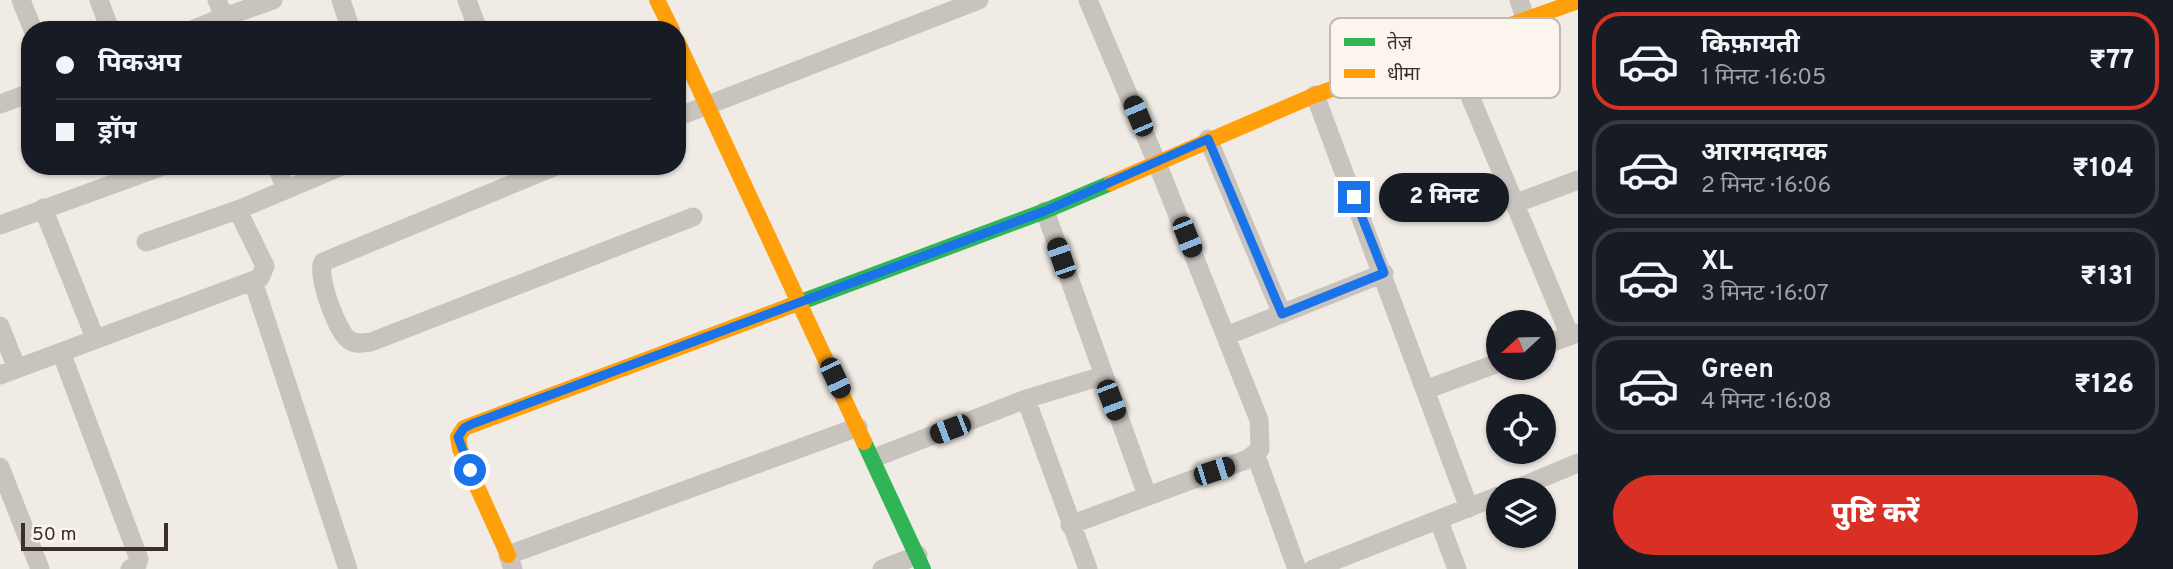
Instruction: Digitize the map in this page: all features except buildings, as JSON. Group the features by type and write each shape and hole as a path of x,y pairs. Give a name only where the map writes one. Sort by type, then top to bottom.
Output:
{"street":[{"path":"21,0 29,21"},
{"path":"99,0 107,21"},
{"path":"223,16 273,0"},
{"path":"341,0 348,21"},
{"path":"467,0 475,21"},
{"path":"657,0 667,21"},
{"path":"686,113 979,0"},
{"path":"1088,0 1157,163 1259,420 1262,438 1256,456 1297,569"},
{"path":"1519,0 1526,18"},
{"path":"1532,18 1578,1"},
{"path":"686,60 874,458 920,562 882,569"},
{"path":"858,427 510,562 460,449 458,437 464,428 1045,211 1208,139 1330,90"},
{"path":"1315,95 1384,273 1469,508"},
{"path":"0,104 21,96"},
{"path":"1470,98 1514,204 1574,334 1556,341"},
{"path":"1208,139 1282,314"},
{"path":"0,225 137,175"},
{"path":"280,175 285,188"},
{"path":"146,242 240,209 319,175"},
{"path":"523,175 323,262 319,275 342,332 350,341 360,344 371,342 693,217"},
{"path":"1514,204 1578,180"},
{"path":"43,208 95,338"},
{"path":"0,326 8,372 260,278 265,266 240,215 240,209"},
{"path":"1045,211 1102,376 1147,495"},
{"path":"1226,336 1384,273"},
{"path":"253,281 348,569"},
{"path":"61,352 139,559 137,565 130,569"},
{"path":"1425,390 1486,367"},
{"path":"874,458 1026,399 1102,376"},
{"path":"1026,399 1088,569"},
{"path":"1070,525 1256,456"},
{"path":"1542,478 1578,463"},
{"path":"0,467 40,569"},
{"path":"1314,569 1486,501"},
{"path":"1439,521 1457,569"}],"traffic: fast":[{"path":"790,306 1045,211 1111,183"},
{"path":"864,442 923,569"}],"traffic: slow":[{"path":"657,0 668,21"},
{"path":"1530,18 1578,1"},
{"path":"686,60 864,442"},
{"path":"1111,183 1330,90"},
{"path":"508,555 460,449 458,437 464,428 790,306"}],"route":[{"path":"470,470 460,449 458,437 464,428 472,424 1045,211 1208,139 1282,314 1384,273 1354,197"}]}
